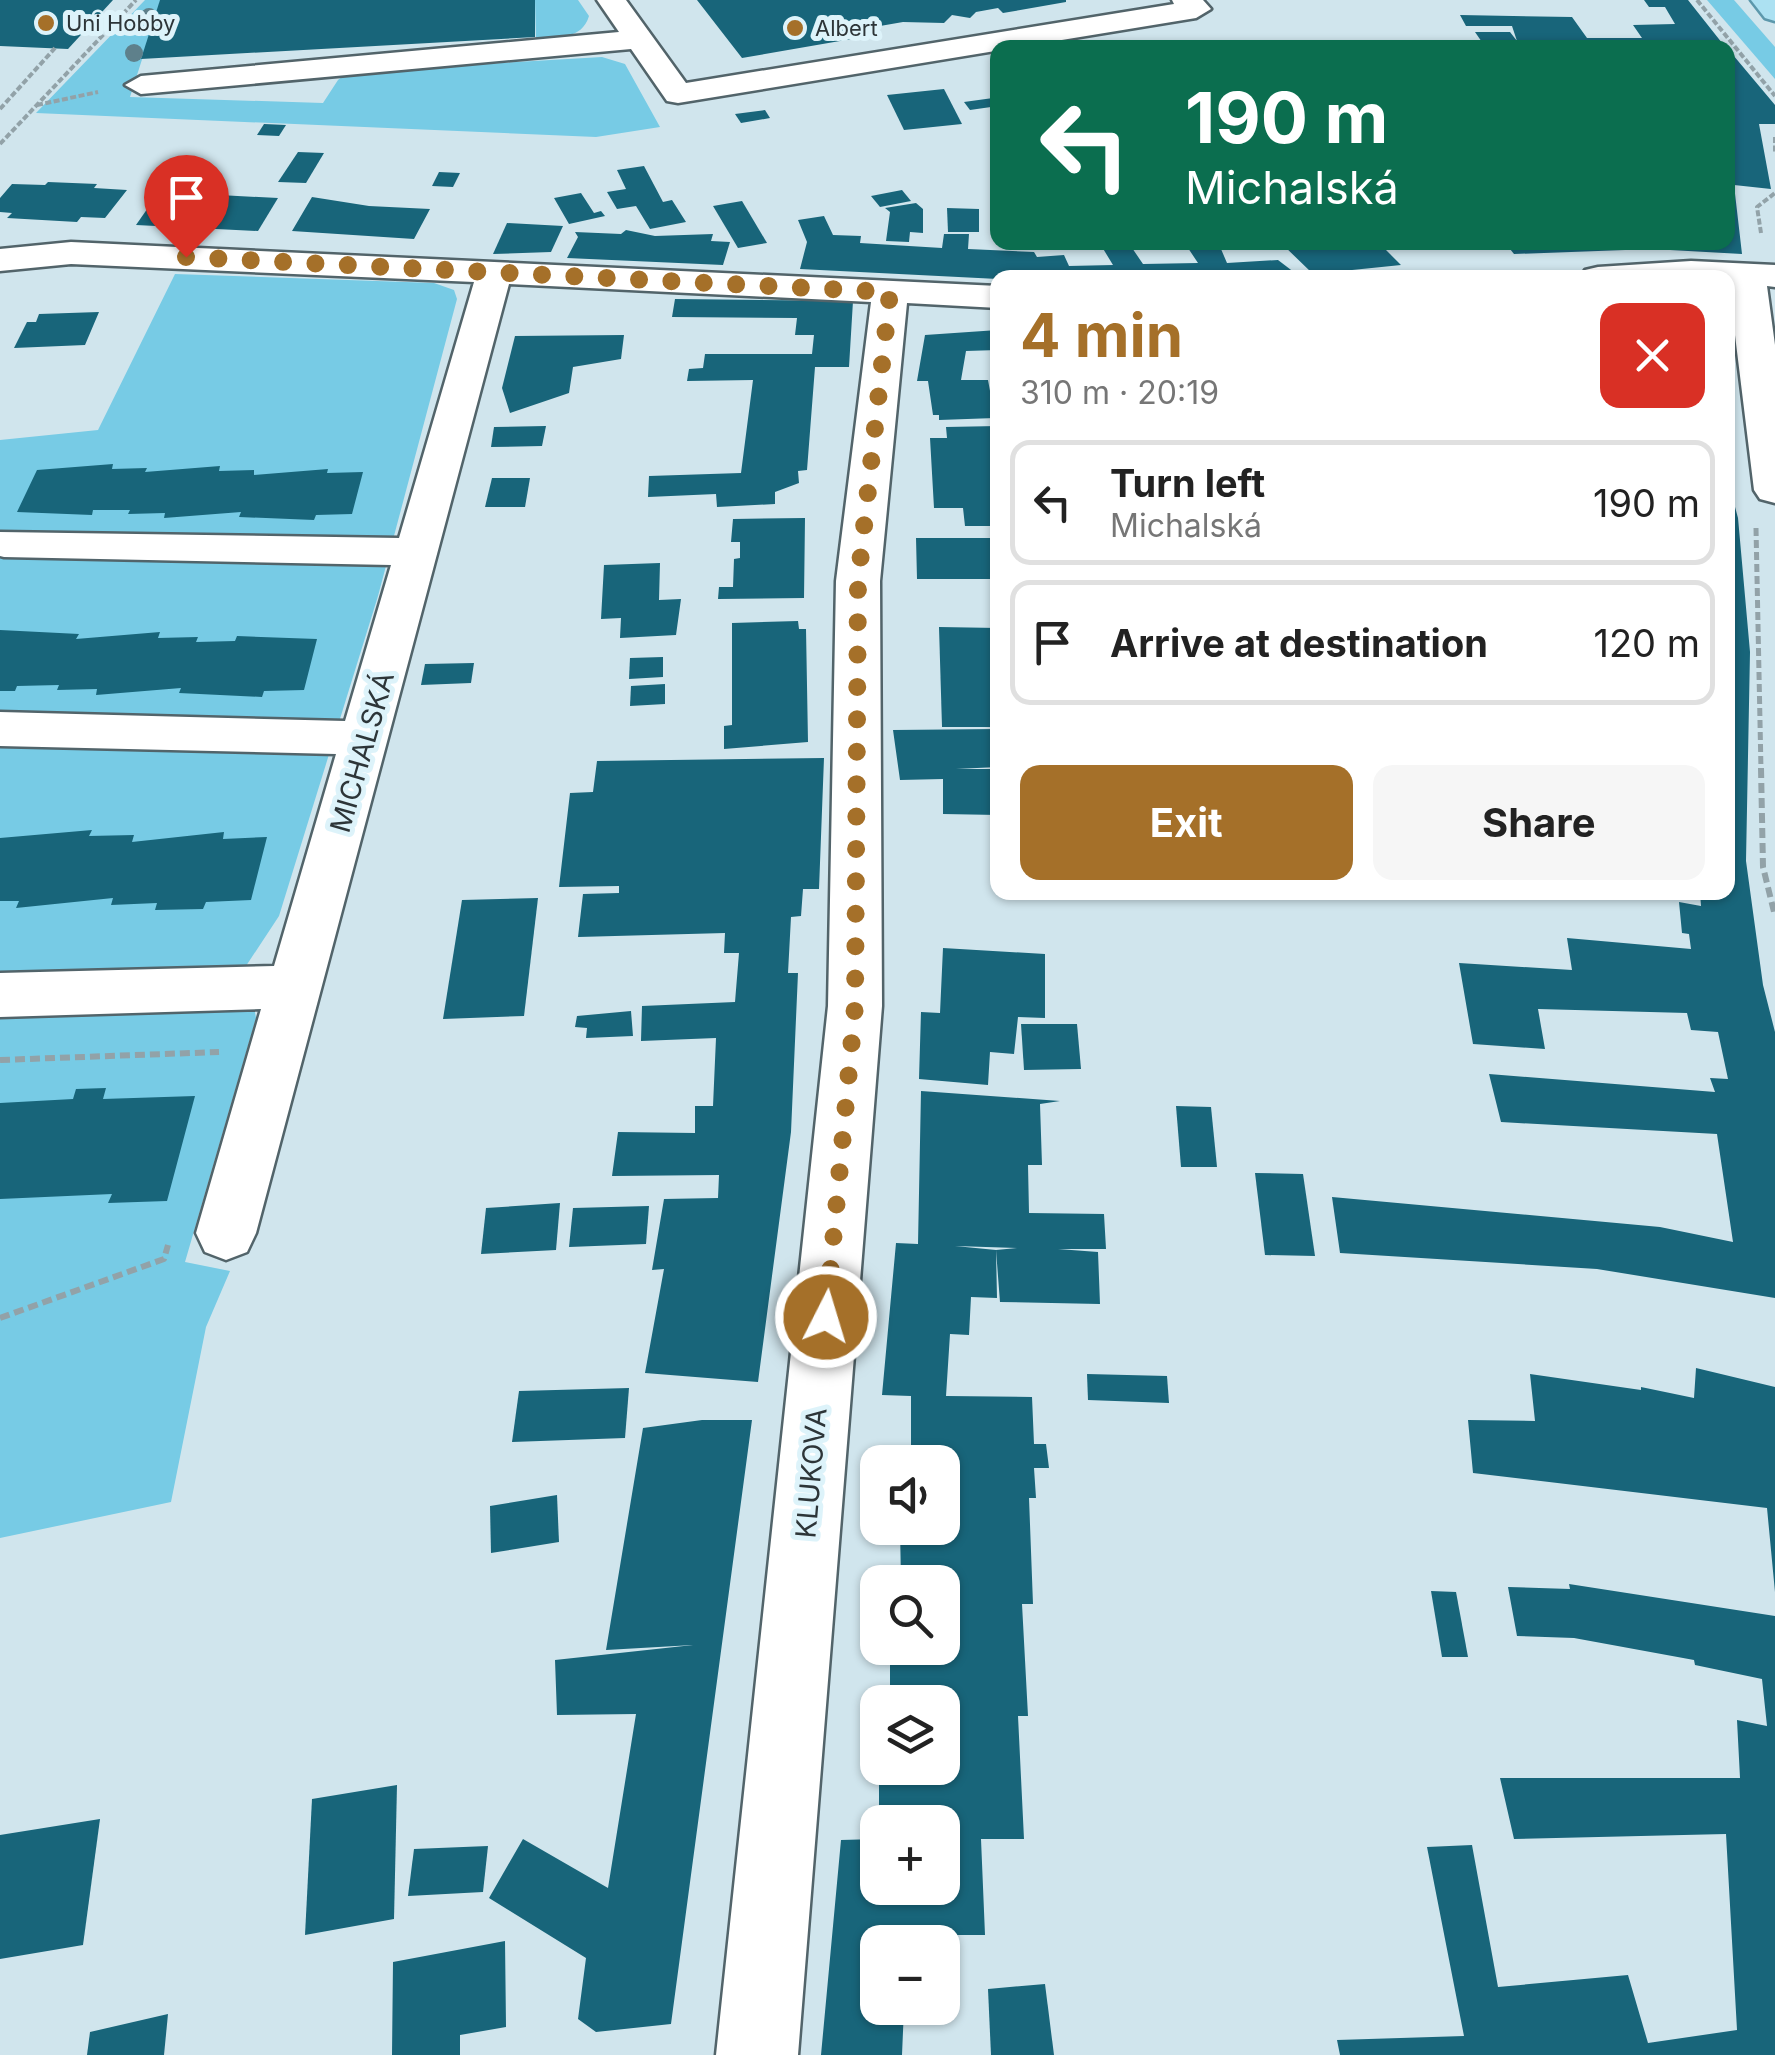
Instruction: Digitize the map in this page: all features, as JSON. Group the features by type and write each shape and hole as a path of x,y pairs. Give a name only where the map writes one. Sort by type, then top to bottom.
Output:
{"main road":[{"path":"1764,0 1775,12"}],"street":[{"path":"611,0 678,94 990,43"},
{"path":"1011,40 1196,10 1186,0"},
{"path":"140,85 640,39"},
{"path":"0,260 71,253 494,270 990,297"},
{"path":"1709,270 1762,264 1775,490"},
{"name":"MICHALSKÁ","path":"226,1233 367,738 494,270"},
{"name":"KLUKOVA","path":"756,2055 855,1006 858,581 890,292"},
{"path":"4,544 417,552"},
{"path":"0,729 367,738"},
{"path":"0,995 295,987"}],"path":[{"path":"0,144 136,0"},
{"path":"1697,0 1730,40"},
{"path":"1735,47 1775,96"},
{"path":"0,109 56,48"},
{"path":"35,105 140,85"},
{"path":"1775,137 1775,153"},
{"path":"1762,264 1757,207 1775,193"},
{"path":"1756,524 1763,867 1775,916"},
{"path":"218,1071 223,1052"},
{"path":"0,1318 164,1259 170,1240"}],"shaded area":[{"path":"145,0 161,0 130,97 323,103 348,72 602,57 625,64 660,127 596,137 36,113"},
{"path":"535,0 578,0 589,16 586,24 575,33 536,38"},
{"path":"1707,0 1734,0 1775,47 1775,79"},
{"path":"175,274 434,283 454,290 457,299 378,596 279,916 246,966 256,1018 185,1262 230,1271 206,1327 171,1502 0,1538 0,440 98,430"}],"building":[{"name":"Uni Hobby","path":"0,0 113,0 68,49 0,46"},
{"path":"160,0 535,0 535,37 141,59"},
{"name":"Albert","path":"697,0 1066,2 1003,13 998,8 976,12 970,18 952,15 944,23 903,22 857,30 863,37 742,58"},
{"path":"1644,0 1688,0 1720,40 1517,40 1512,26 1466,26 1460,15 1572,17 1587,38 1642,38 1633,25 1675,24 1665,7 1649,7"},
{"path":"1475,32 1510,32 1516,40 1480,40"},
{"path":"1735,57 1775,105 1775,124 1759,124 1771,189 1735,185"},
{"path":"944,89 962,124 904,130 887,95"},
{"path":"990,98 990,107 970,110 964,102"},
{"path":"765,110 770,118 741,123 735,114"},
{"path":"264,124 286,125 279,136 257,135"},
{"path":"298,152 324,153 306,183 278,182"},
{"path":"644,166 663,202 672,200 686,222 650,229 636,206 617,209 607,192 626,189 617,170"},
{"path":"439,172 460,173 453,187 432,186"},
{"path":"48,182 127,190 105,218 81,217 77,222 7,218 12,213 0,212 0,198 12,184"},
{"path":"902,190 911,201 880,207 871,196"},
{"path":"159,192 278,198 258,231 136,225"},
{"path":"581,193 594,213 601,211 605,216 569,224 554,198"},
{"path":"1735,194 1742,254 1670,250 1735,250"},
{"path":"312,197 369,206 430,209 414,239 292,231"},
{"path":"742,201 767,243 738,248 713,206"},
{"path":"916,203 923,209 923,233 910,232 909,242 886,241 890,212 885,208"},
{"path":"947,208 979,209 979,232 948,232"},
{"path":"824,216 833,235 861,236 860,243 942,248 944,234 969,234 968,249 1034,252 1037,257 1064,255 1069,266 1113,265 1104,250 1133,250 1143,264 1198,263 1189,250 1221,250 1227,263 1278,260 1291,270 990,270 990,279 800,269 807,242 798,220"},
{"path":"507,223 563,226 551,252 493,254"},
{"path":"626,230 655,236 713,234 711,241 730,242 723,265 567,258 578,237 575,232 621,234"},
{"path":"1288,250 1386,250 1401,265 1352,270 1309,270"},
{"path":"1511,250 1624,250 1514,254"},
{"path":"675,299 853,301 849,367 815,367 807,470 798,471 799,483 775,492 775,504 717,507 716,494 648,497 649,476 741,473 753,380 687,381 689,369 703,368 705,354 812,354 814,335 795,335 797,318 672,317"},
{"path":"99,312 85,345 14,348 27,322 36,322 39,314"},
{"path":"990,331 990,350 966,351 961,380 988,380 990,418 939,420 939,415 933,415 928,381 917,381 925,335"},
{"path":"624,335 621,359 573,367 569,393 510,413 502,388 515,336"},
{"path":"546,426 542,446 491,447 494,427"},
{"path":"990,426 990,526 965,526 963,508 934,508 930,438 947,438 946,427"},
{"path":"113,464 112,469 147,468 145,472 220,466 219,471 254,470 254,475 328,469 327,473 363,472 352,514 316,515 314,520 239,517 241,512 164,518 165,513 128,514 130,510 93,510 92,515 17,512 37,470"},
{"path":"492,478 530,478 525,507 485,507"},
{"path":"1735,507 1750,652 1746,861 1763,985 1775,1032 1775,1298 1597,1269 1340,1253 1332,1197 1660,1227 1733,1242 1717,1134 1501,1122 1489,1074 1715,1092 1710,1078 1728,1079 1718,1032 1691,1030 1687,1013 1538,1009 1545,1049 1473,1044 1459,963 1572,970 1567,938 1691,949 1689,934 1682,933 1679,902 1701,906 1701,900 1735,900"},
{"path":"805,518 804,598 718,599 719,587 733,587 734,559 740,558 740,542 731,542 733,519"},
{"path":"916,538 990,538 990,579 917,579"},
{"path":"660,563 659,600 681,599 676,635 620,638 621,618 601,619 604,565"},
{"path":"798,621 799,629 806,629 808,742 724,749 724,726 732,725 732,623"},
{"path":"939,627 990,628 990,727 942,727"},
{"path":"0,630 79,634 76,639 160,632 158,638 198,637 196,642 235,641 237,636 317,639 304,690 264,691 262,697 179,693 181,688 96,695 97,689 57,690 59,685 17,686 15,691 0,691"},
{"path":"663,657 663,677 629,679 630,658"},
{"path":"474,663 471,683 421,685 425,664"},
{"path":"665,684 665,704 630,706 631,686"},
{"path":"990,729 990,767 956,769 990,769 990,815 943,814 943,779 900,780 893,730"},
{"path":"824,758 819,889 803,889 801,916 791,917 788,973 798,973 791,1132 758,1382 645,1373 664,1269 652,1270 664,1199 718,1198 719,1175 612,1176 618,1132 695,1133 695,1106 713,1106 716,1038 641,1041 642,1006 735,1002 739,953 724,953 725,933 578,937 583,894 619,893 619,886 559,887 570,793 593,792 597,761"},
{"path":"92,830 89,836 134,835 132,842 224,832 223,839 267,837 251,900 206,902 203,909 155,910 157,903 111,905 113,898 16,908 19,901 0,901 0,838"},
{"path":"538,898 524,1016 443,1019 462,900"},
{"path":"943,948 1045,954 1045,1018 1018,1017 1014,1054 990,1052 988,1085 919,1079 921,1012 940,1013"},
{"path":"631,1011 633,1036 586,1038 587,1028 575,1027 577,1016"},
{"path":"1021,1024 1077,1024 1081,1069 1024,1070"},
{"path":"106,1088 103,1099 195,1096 167,1201 108,1203 112,1194 0,1199 0,1103 73,1099 76,1089"},
{"path":"921,1091 1060,1101 1040,1104 1042,1165 1028,1165 1029,1213 1104,1214 1106,1249 1058,1249 1098,1252 1100,1304 1000,1302 996,1250 997,1298 971,1297 969,1335 950,1334 946,1396 1032,1397 1034,1444 1046,1444 1049,1468 1034,1468 1036,1498 1029,1498 1033,1604 1022,1604 1028,1716 1018,1716 1024,1839 981,1839 985,1935 960,1935 960,1925 860,1925 860,2025 903,2025 902,2055 821,2055 841,1840 860,1839 860,1905 960,1905 960,1805 879,1805 879,1785 960,1785 960,1685 890,1685 890,1665 960,1665 960,1565 901,1565 900,1545 960,1545 960,1445 911,1445 911,1396 882,1395 896,1243 918,1244","holes":["955,1246 1017,1248 996,1250"]},
{"path":"1176,1106 1211,1107 1217,1167 1181,1167"},
{"path":"1255,1173 1303,1174 1315,1256 1265,1255"},
{"path":"560,1203 556,1250 481,1254 486,1208"},
{"path":"649,1206 646,1244 569,1247 573,1208"},
{"path":"1696,1368 1775,1387 1775,1592 1767,1508 1473,1473 1468,1420 1535,1421 1530,1374 1641,1387 1694,1398"},
{"path":"1087,1374 1167,1376 1169,1403 1088,1400"},
{"path":"629,1388 625,1438 512,1442 519,1391"},
{"path":"702,1420 752,1420 671,2024 596,2032 578,2019 586,1958 489,1898 523,1839 608,1888 636,1714 557,1715 555,1660 693,1645 606,1650 643,1428"},
{"path":"557,1495 559,1542 491,1553 490,1506"},
{"path":"1569,1584 1775,1616 1775,2055 1340,2055 1337,2040 1464,2036 1427,1847 1472,1845 1498,1987 1628,1975 1648,2043 1737,2030 1726,1834 1514,1839 1500,1778 1740,1778 1737,1720 1767,1726 1762,1679 1695,1665 1694,1660 1574,1638 1517,1636 1508,1587 1570,1589"},
{"path":"1431,1591 1456,1592 1468,1657 1442,1657"},
{"path":"397,1785 394,1919 305,1935 312,1799"},
{"path":"100,1819 83,1945 0,1959 0,1835"},
{"path":"488,1846 483,1892 408,1896 414,1849"},
{"path":"505,1941 506,2027 460,2035 460,2055 392,2055 393,1962"},
{"path":"1045,1984 1054,2055 991,2055 988,1989"},
{"path":"168,2014 164,2055 87,2055 90,2032"}],"place":[{"name":"Uni Hobby","path":"46,23"},
{"name":"Albert","path":"795,28"}],"route":[{"path":"186,257 890,292 858,581 855,1006 826,1317"}]}
